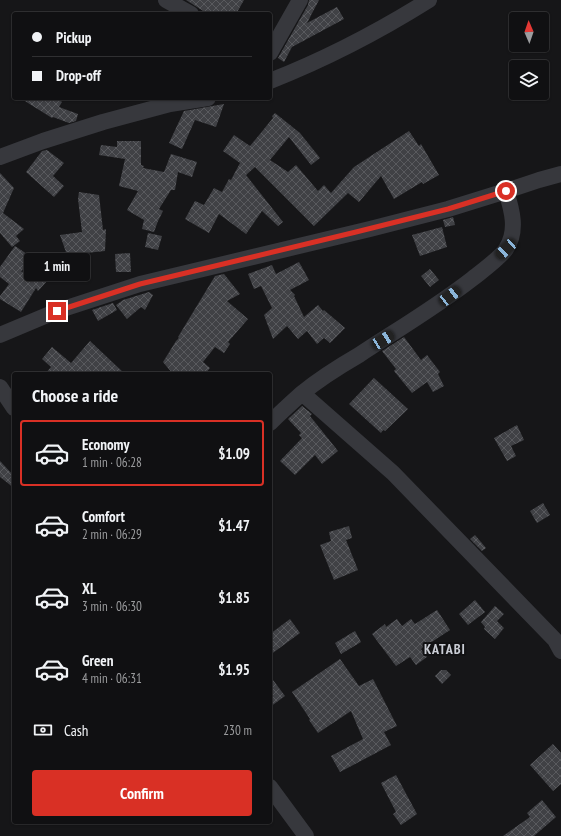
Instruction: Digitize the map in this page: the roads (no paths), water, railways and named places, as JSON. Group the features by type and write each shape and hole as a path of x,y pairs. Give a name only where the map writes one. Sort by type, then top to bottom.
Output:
{"street":[{"path":"166,0 187,12"},
{"path":"272,49 300,0"},
{"path":"272,80 308,66 353,44 398,20 429,0"},
{"path":"0,157 43,141 103,122 170,104 195,100"},
{"path":"0,335 57,311 140,284 448,209 561,174"},
{"path":"272,421 302,393 450,296 483,270 506,249 512,235 514,225 510,202 506,191"},
{"path":"0,387 12,405"},
{"path":"302,393 393,473 559,642"},
{"path":"272,790 306,836"}],"district":[{"name":"KATABI","path":"445,649"}]}
